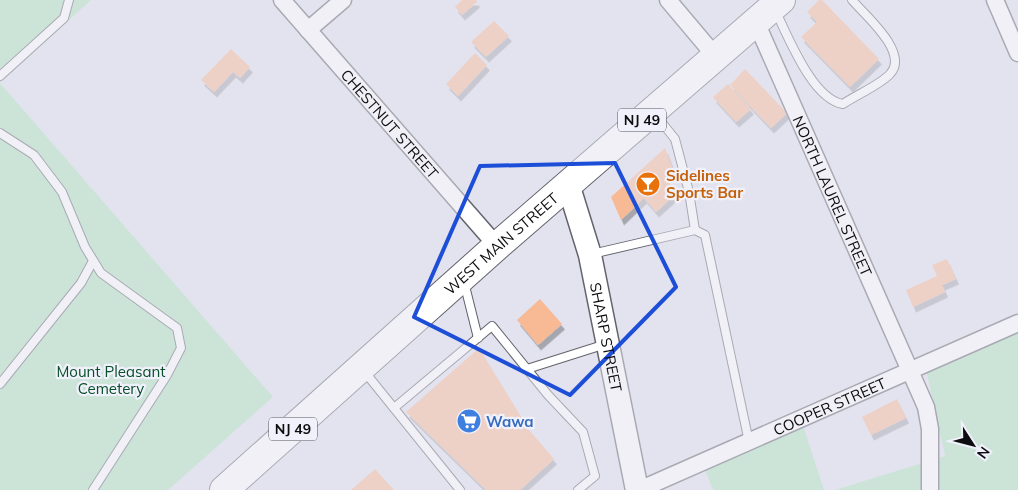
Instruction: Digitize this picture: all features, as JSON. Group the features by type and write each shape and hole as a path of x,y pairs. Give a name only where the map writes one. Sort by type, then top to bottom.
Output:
{"highway":[{"name":"WEST MAIN STREET","path":"224,490 497,246 770,10"}],"street":[{"name":"CHESTNUT STREET","path":"282,0 497,246"},
{"path":"308,30 343,0"},
{"path":"668,0 716,57"},
{"path":"995,0 1018,53"},
{"name":"NORTH LAUREL STREET","path":"770,10 908,371 930,420 930,490"},
{"name":"SHARP STREET","path":"568,184 590,254 638,490"},
{"name":"COOPER STREET","path":"638,490 1018,323"}],"lane":[{"path":"0,76 64,18 68,0"},
{"path":"770,10 802,66 827,97 836,103 843,104 890,74 895,64 894,50 888,40 852,0"},
{"path":"652,112 675,139 689,192 695,230"},
{"path":"0,133 34,155 62,192 85,247 100,273 177,328 181,348 167,375 93,490"},
{"path":"590,254 695,230 705,235 749,442"},
{"path":"0,384 81,283 93,261"},
{"path":"463,276 478,338"},
{"path":"394,408 492,326 583,432 595,476 578,490"},
{"path":"527,369 608,343"},
{"path":"362,367 460,490"}],"highlighted area":[{"path":"615,163 676,287 570,395 414,317 480,166"}],"green space":[{"path":"0,0 91,0 0,83"},
{"name":"Mount Pleasant Cemetery","path":"0,83 273,397 168,490 0,490"},
{"path":"1018,321 1018,490 835,490 945,456 924,361"},
{"path":"799,413 824,490 713,490 699,455"}],"building":[{"path":"462,0 476,0 477,2 462,15 455,7"},
{"path":"819,0 822,0 879,59 850,87 801,37 817,22 807,12"},
{"path":"494,21 509,36 486,57 471,42"},
{"path":"231,49 250,67 240,78 233,72 214,92 201,80"},
{"path":"475,53 487,65 458,96 446,84"},
{"path":"745,69 787,113 771,128 730,85"},
{"path":"728,84 751,109 736,122 713,97"},
{"name":"Sidelines Sports Bar","path":"665,148 673,170 664,176 677,193 656,212 644,198 621,220 611,197"},
{"path":"947,259 956,279 942,285 945,292 913,307 906,290 937,276 932,265"},
{"path":"540,299 562,324 538,345 517,320"},
{"name":"Wawa","path":"479,348 529,430 554,459 520,490 486,490 406,412"},
{"path":"897,399 906,418 871,435 862,417"},
{"path":"375,469 394,490 351,490"}],"place":[{"name":"Sidelines Sports Bar","path":"648,184"},
{"name":"Wawa","path":"469,421"}]}
